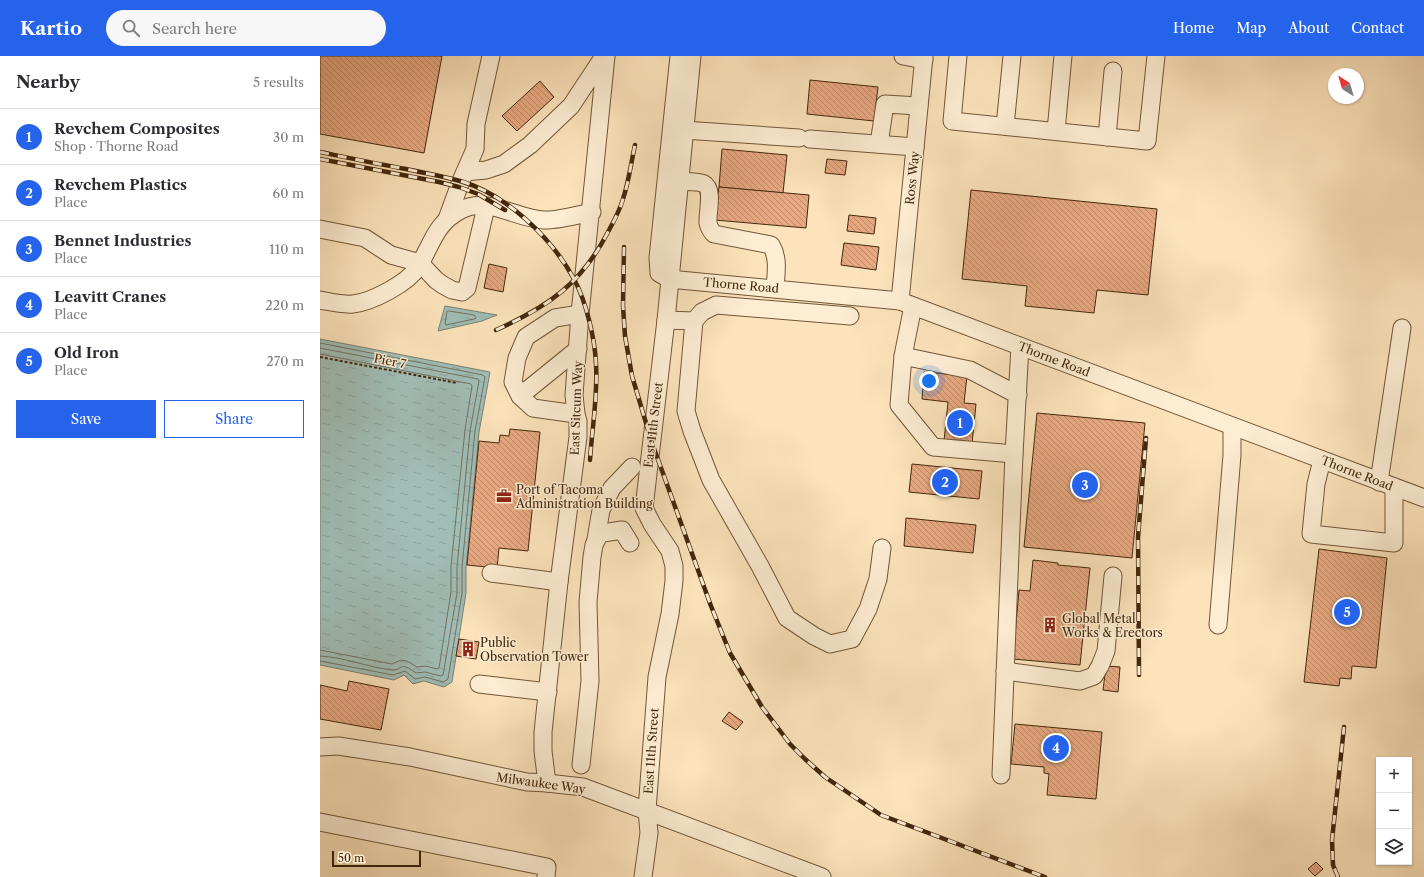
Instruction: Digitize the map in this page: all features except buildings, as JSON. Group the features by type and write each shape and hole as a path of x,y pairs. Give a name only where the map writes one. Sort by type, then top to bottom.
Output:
{"street":[{"path":"320,300 334,303 354,304 375,297 409,278 420,263 432,239 447,219 475,149 476,124 491,56"},
{"path":"465,172 486,170 504,164 530,145 571,106 605,56"},
{"name":"East Sitcum Way","path":"547,783 543,751 543,732 559,582 578,437 578,421 574,395 580,314 592,212 605,56"},
{"path":"670,278 659,273 658,258 679,56"},
{"name":"East 11th Street","path":"643,877 649,833 647,810 657,677 670,614 674,581 674,566 670,551 652,524 644,508 666,320 692,56"},
{"path":"903,56 924,58"},
{"path":"958,56 952,121 1147,141 1156,56"},
{"path":"1005,126 1012,56"},
{"path":"1056,132 1063,56"},
{"name":"Ross Way","path":"924,58 915,147 899,405 933,448 1014,454"},
{"path":"1107,137 1112,71"},
{"path":"879,144 885,104 919,106"},
{"path":"684,130 915,147"},
{"path":"679,181 704,184 709,188 708,222 709,229 714,234 771,245 776,253 775,288"},
{"path":"447,219 461,210 474,205 506,210 522,216 544,220 592,212"},
{"path":"320,229 365,238 391,255 420,263 436,280 452,290 462,292 467,288 486,207"},
{"name":"Thorne Road","path":"670,278 906,303 1424,498"},
{"path":"850,316 716,305 702,312 694,321 686,411 711,480 760,566 787,618 814,636 830,644 852,639 868,609 878,579 882,548"},
{"path":"576,414 534,408 520,396 513,382 517,358 526,337 555,318 580,314"},
{"path":"666,320 694,321"},
{"path":"1322,460 1316,484 1311,534 1394,543 1387,484 1402,328"},
{"path":"1001,775 1014,454 1020,346"},
{"path":"520,396 578,349"},
{"path":"903,356 970,370 1018,395"},
{"path":"1218,625 1232,455 1232,426"},
{"name":"East 11th Street","path":"581,765 590,681 588,602 592,556 601,510 612,488 632,467"},
{"path":"596,539 603,532 622,530 630,543"},
{"path":"490,573 559,582"},
{"path":"1005,671 1080,681 1094,676 1106,651 1113,576"},
{"path":"479,684 548,692"},
{"name":"Milwaukee Way","path":"320,748 338,746 345,747 410,757 527,782 583,787 822,877"},
{"path":"320,822 547,867 546,877"}],"path":[{"name":"Pier 7","path":"320,357 457,383"}],"water":[{"path":"445,306 497,315 482,321 438,331"},
{"path":"320,339 490,372 479,432 466,568 466,593 452,682 444,687 424,681 413,684 404,675 394,680 320,665"}],"railway":[{"path":"496,330 532,312 548,302 562,292 587,266 598,250 620,207 627,186 635,145"},
{"path":"320,152 440,176 477,187 510,207 526,219 540,233 553,248 574,279 586,309 592,332 595,354 596,400 590,460"},
{"path":"320,159 459,187 478,194 505,210"},
{"path":"624,247 623,306 625,336 632,376 652,443 711,606 730,653 762,707 790,744 805,759 825,777 881,815 1045,877"},
{"path":"1139,675 1138,537 1146,438"},
{"path":"1338,877 1333,865 1332,840 1344,727"}],"place":[{"name":"Revchem Composites","path":"960,423"},
{"name":"Revchem Plastics","path":"945,482"},
{"name":"Bennet Industries","path":"1085,485"},
{"name":"Port of Tacoma Administration Building","path":"504,496"},
{"name":"Old Iron","path":"1347,612"},
{"name":"Global Metal Works & Erectors","path":"1050,625"},
{"name":"Public Observation Tower","path":"468,649"},
{"name":"Leavitt Cranes","path":"1056,748"}]}
